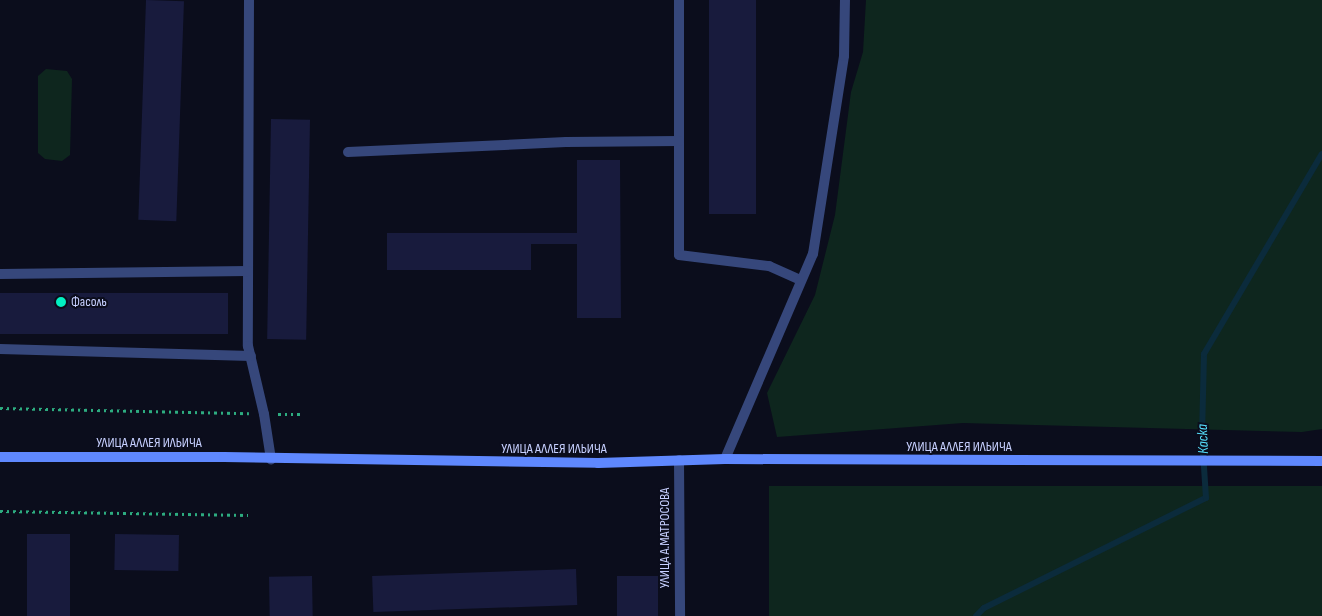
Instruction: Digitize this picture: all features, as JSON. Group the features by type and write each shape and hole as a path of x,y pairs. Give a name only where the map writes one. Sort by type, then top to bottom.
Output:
{"main road":[{"name":"УЛИЦА АЛЛЕЯ ИЛЬИЧА","path":"0,457 589,463 725,459 1322,461"}],"street":[{"path":"249,0 248,346 264,414 271,459"},
{"path":"679,0 680,255 769,266 801,280"},
{"path":"725,459 813,254 844,56 845,0"},
{"path":"348,152 566,142 679,141"},
{"path":"0,274 248,271"},
{"path":"0,349 250,356"},
{"name":"УЛИЦА А.МАТРОСОВА","path":"679,460 680,616"}],"path":[{"path":"0,408 302,414"},
{"path":"0,511 248,515"}],"green space":[{"path":"866,0 1322,0 1322,429 1302,432 963,423 777,437 767,393 815,295 835,215 851,92 863,52"},
{"path":"46,69 67,71 72,79 70,155 62,161 45,159 38,153 38,76"},
{"path":"769,486 1322,486 1322,616 769,616"}],"building":[{"path":"146,0 184,1 176,221 138,220"},
{"path":"709,0 756,0 756,214 709,214"},
{"path":"271,119 310,120 306,340 267,339"},
{"path":"577,160 620,160 621,318 577,318 577,244 531,244 531,270 387,270 387,233 577,233"},
{"path":"0,293 228,293 228,334 0,334"},
{"path":"27,534 70,534 70,616 27,616"},
{"path":"115,534 179,535 178,571 114,570"},
{"path":"576,569 577,605 373,612 372,576"},
{"path":"312,576 313,616 270,616 269,577"},
{"path":"617,576 658,576 658,616 617,616"}],"waterway":[{"name":"Каска","path":"976,616 984,608 1206,498 1202,436 1204,354 1322,154"}],"place":[{"name":"Фасоль","path":"61,302"}]}
